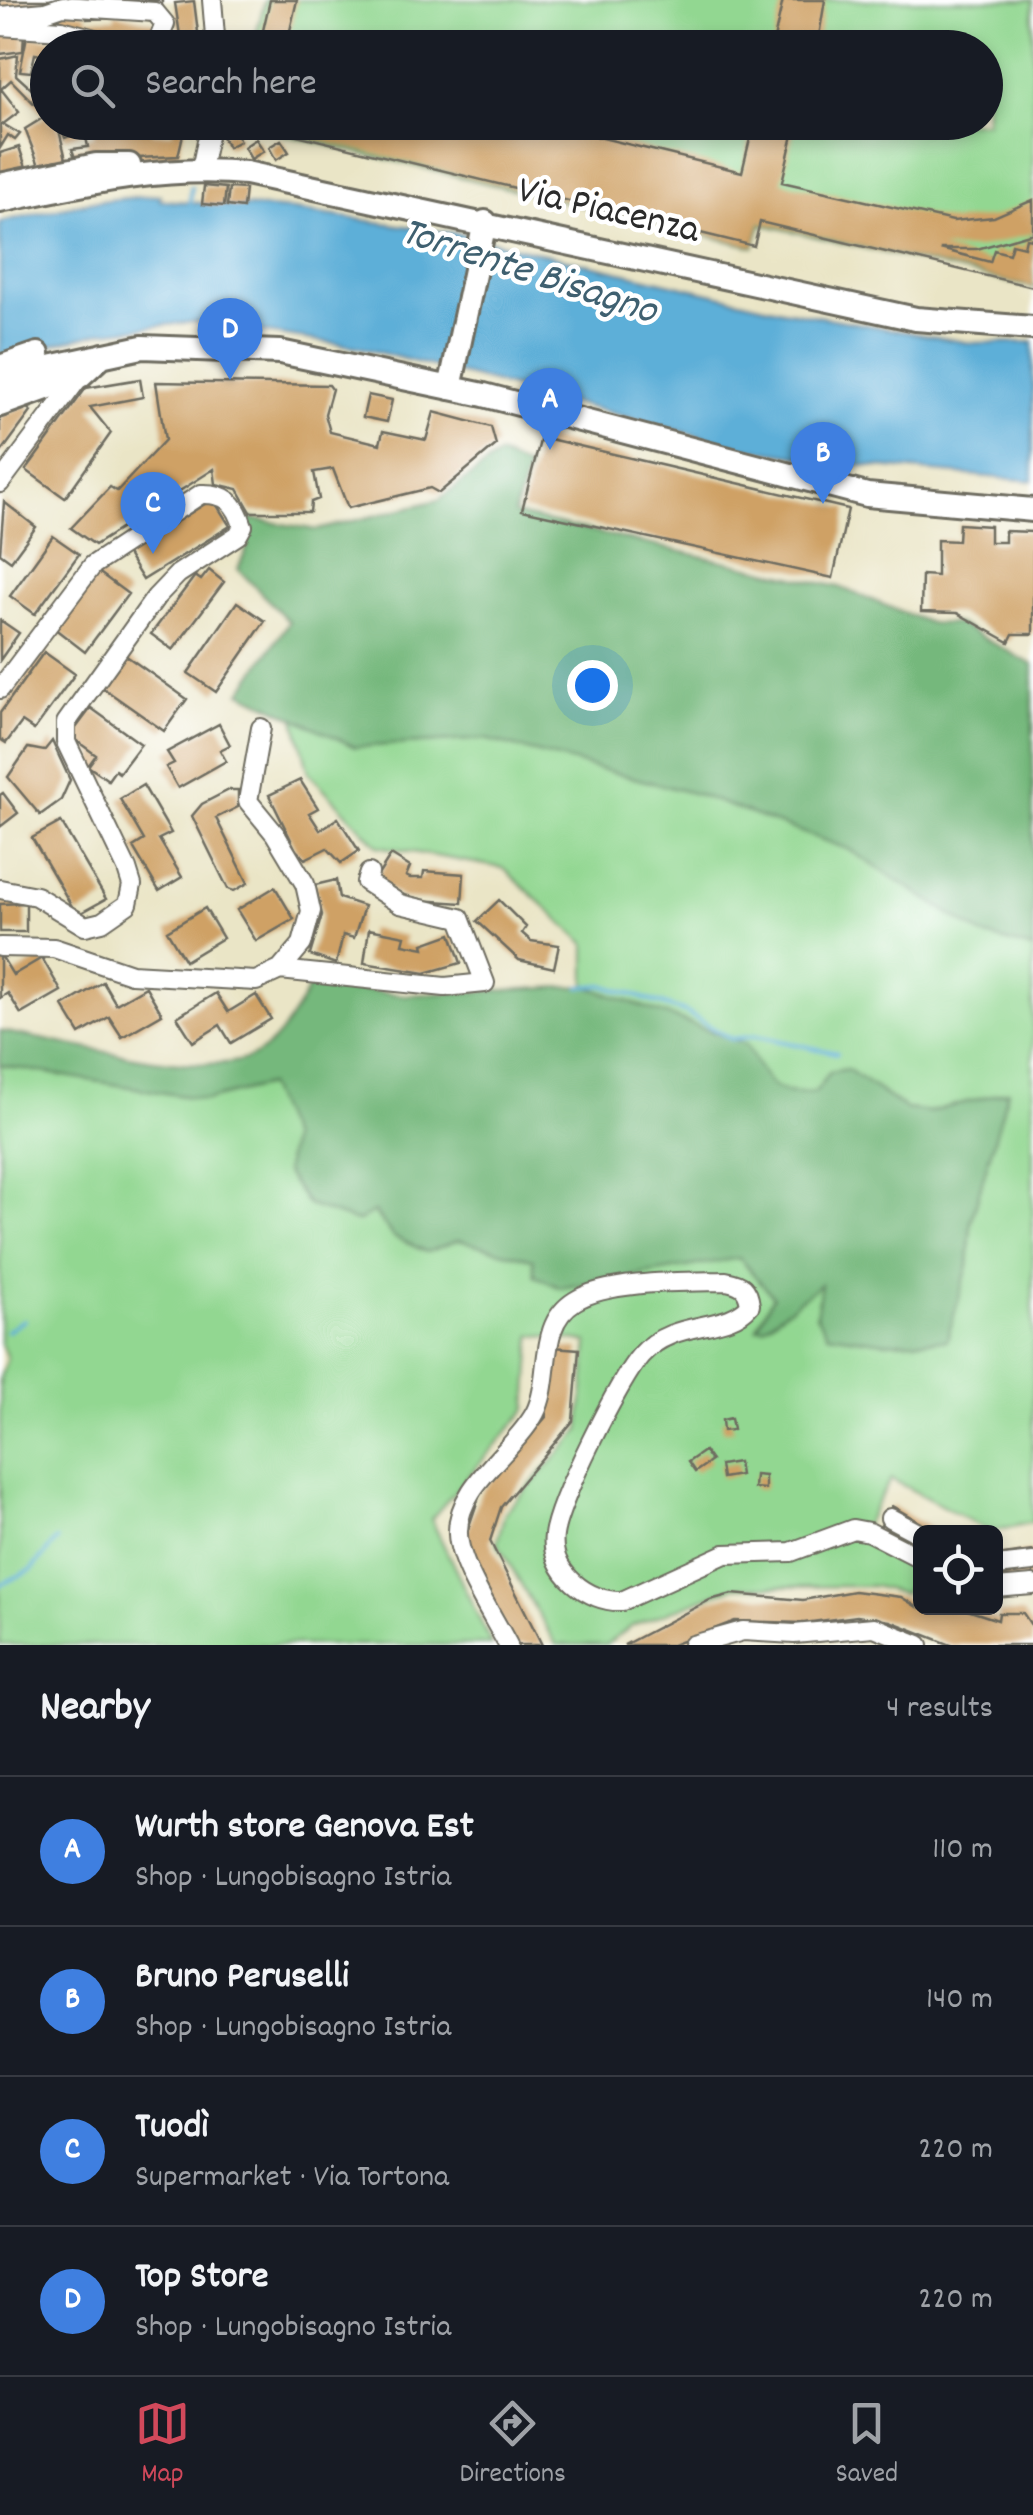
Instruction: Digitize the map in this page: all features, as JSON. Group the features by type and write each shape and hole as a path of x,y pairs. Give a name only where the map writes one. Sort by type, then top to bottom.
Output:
{"main road":[{"path":"0,185 96,165 138,165 166,172"},
{"name":"Via Piacenza","path":"166,172 201,169 276,177 761,288 916,319 1033,328"},
{"path":"0,202 166,172"},
{"path":"452,381 485,223"},
{"path":"0,384 106,353 142,348 264,351 405,381 468,402 541,410"},
{"path":"0,367 60,350 106,353"},
{"path":"0,405 80,376 106,353"},
{"path":"405,381 452,381 541,410 867,496 1033,510"}],"street":[{"path":"212,0 214,30"},
{"path":"9,14 82,5 160,14 166,24 163,30"},
{"path":"0,26 62,30"},
{"path":"201,169 208,140"},
{"path":"0,483 80,376"},
{"path":"0,689 94,564 201,494 214,494 233,504 243,526 238,535 178,574 156,597 66,723 66,742 127,870 132,885 128,904 102,922 85,926 36,896 0,889"},
{"path":"0,947 54,948 130,974 256,980 280,970 302,944 311,911 306,884 276,834 248,801 261,728"},
{"path":"280,970 444,988 485,983 460,918 400,904 366,882 370,872"},
{"path":"508,1645 460,1549 457,1530 472,1493 535,1412 550,1338 561,1313 592,1293 726,1280 741,1284 749,1293 750,1306 742,1315 660,1338 639,1357 560,1514 553,1537 557,1560 582,1591 604,1602 648,1593 684,1570 724,1554 791,1552 852,1528 870,1532 913,1554"},
{"path":"890,1518 913,1530"},
{"path":"1003,1565 1033,1562"},
{"path":"1003,1587 1033,1585"},
{"path":"693,1645 744,1631 794,1634 856,1627 874,1627 920,1645"}],"green space":[{"path":"265,0 1033,0 1033,288 761,224 754,247 306,140 1003,140 1003,30 257,30"},
{"path":"499,455 528,468 514,514 839,587 929,623 958,624 1033,665 1033,949 983,935 848,849 696,794 485,739 355,747 241,692 289,622 238,569 248,546 247,518 317,530 438,500"},
{"path":"294,715 355,747 485,739 696,794 848,849 983,934 1033,949 1033,1522 1003,1529 1003,1525 978,1525 891,1479 859,1535 913,1570 904,1594 873,1586 733,1587 632,1626 606,1645 556,1645 497,1542 505,1512 580,1431 588,1342 532,1335 527,1409 431,1519 492,1645 0,1645 0,1378 7,1358 0,1342 0,1065 207,1100 268,1085 290,1138 285,1172 308,1205 356,1222 373,1212 394,1237 426,1252 459,1240 533,1259 535,1276 561,1288 739,1258 773,1296 757,1327 764,1327 822,1283 968,1266 971,1222 1007,1091 930,1112 906,1109 847,1069 830,1072 815,1093 778,1089 764,1077 746,1044 586,986 586,944 503,868 378,846 309,773"},
{"path":"311,984 405,995 586,986 746,1044 771,1084 788,1092 815,1092 830,1072 847,1069 906,1109 930,1112 1008,1091 971,1221 968,1266 947,1340 885,1342 828,1334 816,1316 821,1284 764,1327 757,1328 773,1296 739,1258 561,1288 535,1276 533,1259 459,1240 427,1252 394,1237 374,1212 357,1222 308,1205 285,1172 290,1138 267,1085 207,1100 0,1065 0,1031 160,1061 193,1064 246,1059 276,1038"}],"water":[{"name":"Torrente Bisagno","path":"160,195 160,200 293,210 460,234 782,310 970,343 1033,342 1033,481 857,465 745,448 358,347 194,322 102,332 0,359 0,222 88,202"}],"building":[{"path":"0,0 71,0 0,12"},
{"path":"127,0 162,0 162,6 128,7"},
{"path":"270,0 297,0 290,30 263,30"},
{"path":"783,0 825,0 820,30 776,30"},
{"path":"194,1 198,30 179,30 175,3"},
{"path":"62,8 87,14 87,19 115,18 115,13 157,23 155,30 97,30 59,21"},
{"path":"24,32 23,51 0,54 0,35"},
{"path":"27,36 30,36 30,72 20,71"},
{"path":"18,55 16,75 30,88 30,100 11,80 1,89 19,112 3,124 20,134 15,140 8,135 0,148 0,59"},
{"path":"30,126 30,140 61,140 67,163 40,168 25,129"},
{"path":"87,140 182,140 178,156 76,161 72,149 88,147"},
{"path":"257,140 264,151 251,159 244,147"},
{"path":"281,140 289,152 276,160 269,147"},
{"path":"317,140 611,140 742,172 750,140 792,140 782,182 953,221 994,217 1033,200 1033,233 977,249 940,249 990,262 994,250 1009,254 1012,244 1024,247 1026,238 1033,239 1033,287 760,222 754,246"},
{"path":"19,147 27,170 0,177 0,153"},
{"path":"204,186 226,188 224,206 202,204"},
{"path":"229,188 245,189 243,208 227,206"},
{"path":"140,379 143,397 90,407 111,433 65,498 26,470 86,388"},
{"path":"156,382 329,385 332,389 325,414 330,432 380,444 383,431 426,440 434,412 491,427 496,445 439,493 430,488 348,508 333,469 314,472 319,499 311,502 310,512 251,512 238,489 216,484 214,469 95,545 71,528 110,487 117,491 165,440"},
{"path":"368,395 392,400 387,422 363,417"},
{"path":"27,405 31,412 0,454 0,417"},
{"path":"541,437 848,509 833,578 522,510"},
{"path":"213,499 230,526 143,580 126,553"},
{"path":"4,502 36,527 11,561 0,553"},
{"path":"959,524 990,526 990,542 1005,542 1005,531 1033,532 1033,634 1013,634 1009,642 957,613 921,612 922,575 937,576 937,540 958,541"},
{"path":"53,536 79,554 35,614 10,596"},
{"path":"209,570 224,582 173,650 151,634 195,576 201,580"},
{"path":"97,571 128,594 85,652 54,628"},
{"path":"237,602 265,621 216,692 188,673"},
{"path":"0,620 19,633 0,660"},
{"path":"44,652 75,674 34,730 22,722 6,743 0,739 0,713"},
{"path":"125,655 187,699 164,731 103,688"},
{"path":"91,708 141,744 119,773 115,770 108,780 88,766 96,755 70,736"},
{"path":"219,724 230,745 220,750 226,761 178,788 166,767 174,763 167,752"},
{"path":"52,741 70,780 61,800 40,815 8,777 28,748 44,751"},
{"path":"300,780 318,808 309,813 320,830 338,818 359,851 341,863 327,848 305,859 296,850 269,795"},
{"path":"143,785 171,833 159,839 182,877 159,891 133,847 144,840 120,799"},
{"path":"229,790 238,790 238,807 216,818 248,883 234,891 228,889 192,816 202,804"},
{"path":"3,793 18,813 0,827 0,795"},
{"path":"61,822 106,899 77,915 32,838"},
{"path":"391,855 410,867 406,876 410,878 423,878 424,871 464,874 462,903 404,899 375,880"},
{"path":"336,880 339,898 364,906 354,938 343,935 336,964 310,955 322,915 315,885"},
{"path":"275,887 294,919 256,941 237,910"},
{"path":"499,900 526,927 522,933 531,941 559,945 554,968 519,960 477,921"},
{"path":"26,903 26,932 0,932 0,904"},
{"path":"205,908 223,938 185,961 167,931"},
{"path":"369,929 405,936 403,944 424,948 423,944 451,934 461,963 425,973 364,963"},
{"path":"0,954 13,975 42,958 61,991 21,1014 8,993 0,998"},
{"path":"103,982 116,1004 146,987 162,1014 122,1037 109,1017 80,1034 63,1006"},
{"path":"216,993 228,1012 256,995 271,1019 231,1043 220,1025 193,1042 177,1017"},
{"path":"552,1347 579,1349 573,1421 501,1507 490,1541 542,1645 513,1645 467,1550 466,1535 480,1494 546,1417"},
{"path":"731,1418 733,1430 723,1431 722,1420"},
{"path":"704,1451 711,1461 695,1472 688,1462"},
{"path":"738,1462 740,1475 722,1478 720,1465"},
{"path":"755,1475 765,1476 765,1489 754,1488"},
{"path":"892,1506 925,1525 913,1525 913,1548 880,1527"},
{"path":"1033,1551 1033,1578 1003,1581 1003,1555"},
{"path":"854,1591 901,1597 913,1604 913,1615 983,1615 998,1620 1003,1613 1023,1613 1033,1628 1033,1645 951,1645 890,1621 857,1616 804,1623 735,1621 672,1645 624,1645 710,1600 732,1594 803,1600"}],"waterway":[{"path":"190,208 191,187"},
{"path":"580,987 603,985 685,1012 731,1039 757,1036 837,1053"},
{"path":"7,1331 24,1320"},
{"path":"0,1585 31,1570 57,1540"}],"place":[{"name":"Top Store","path":"230,380"},
{"name":"Wurth store Genova Est","path":"550,450"},
{"name":"Bruno Peruselli","path":"823,504"},
{"name":"Tuodì","path":"153,554"}]}
